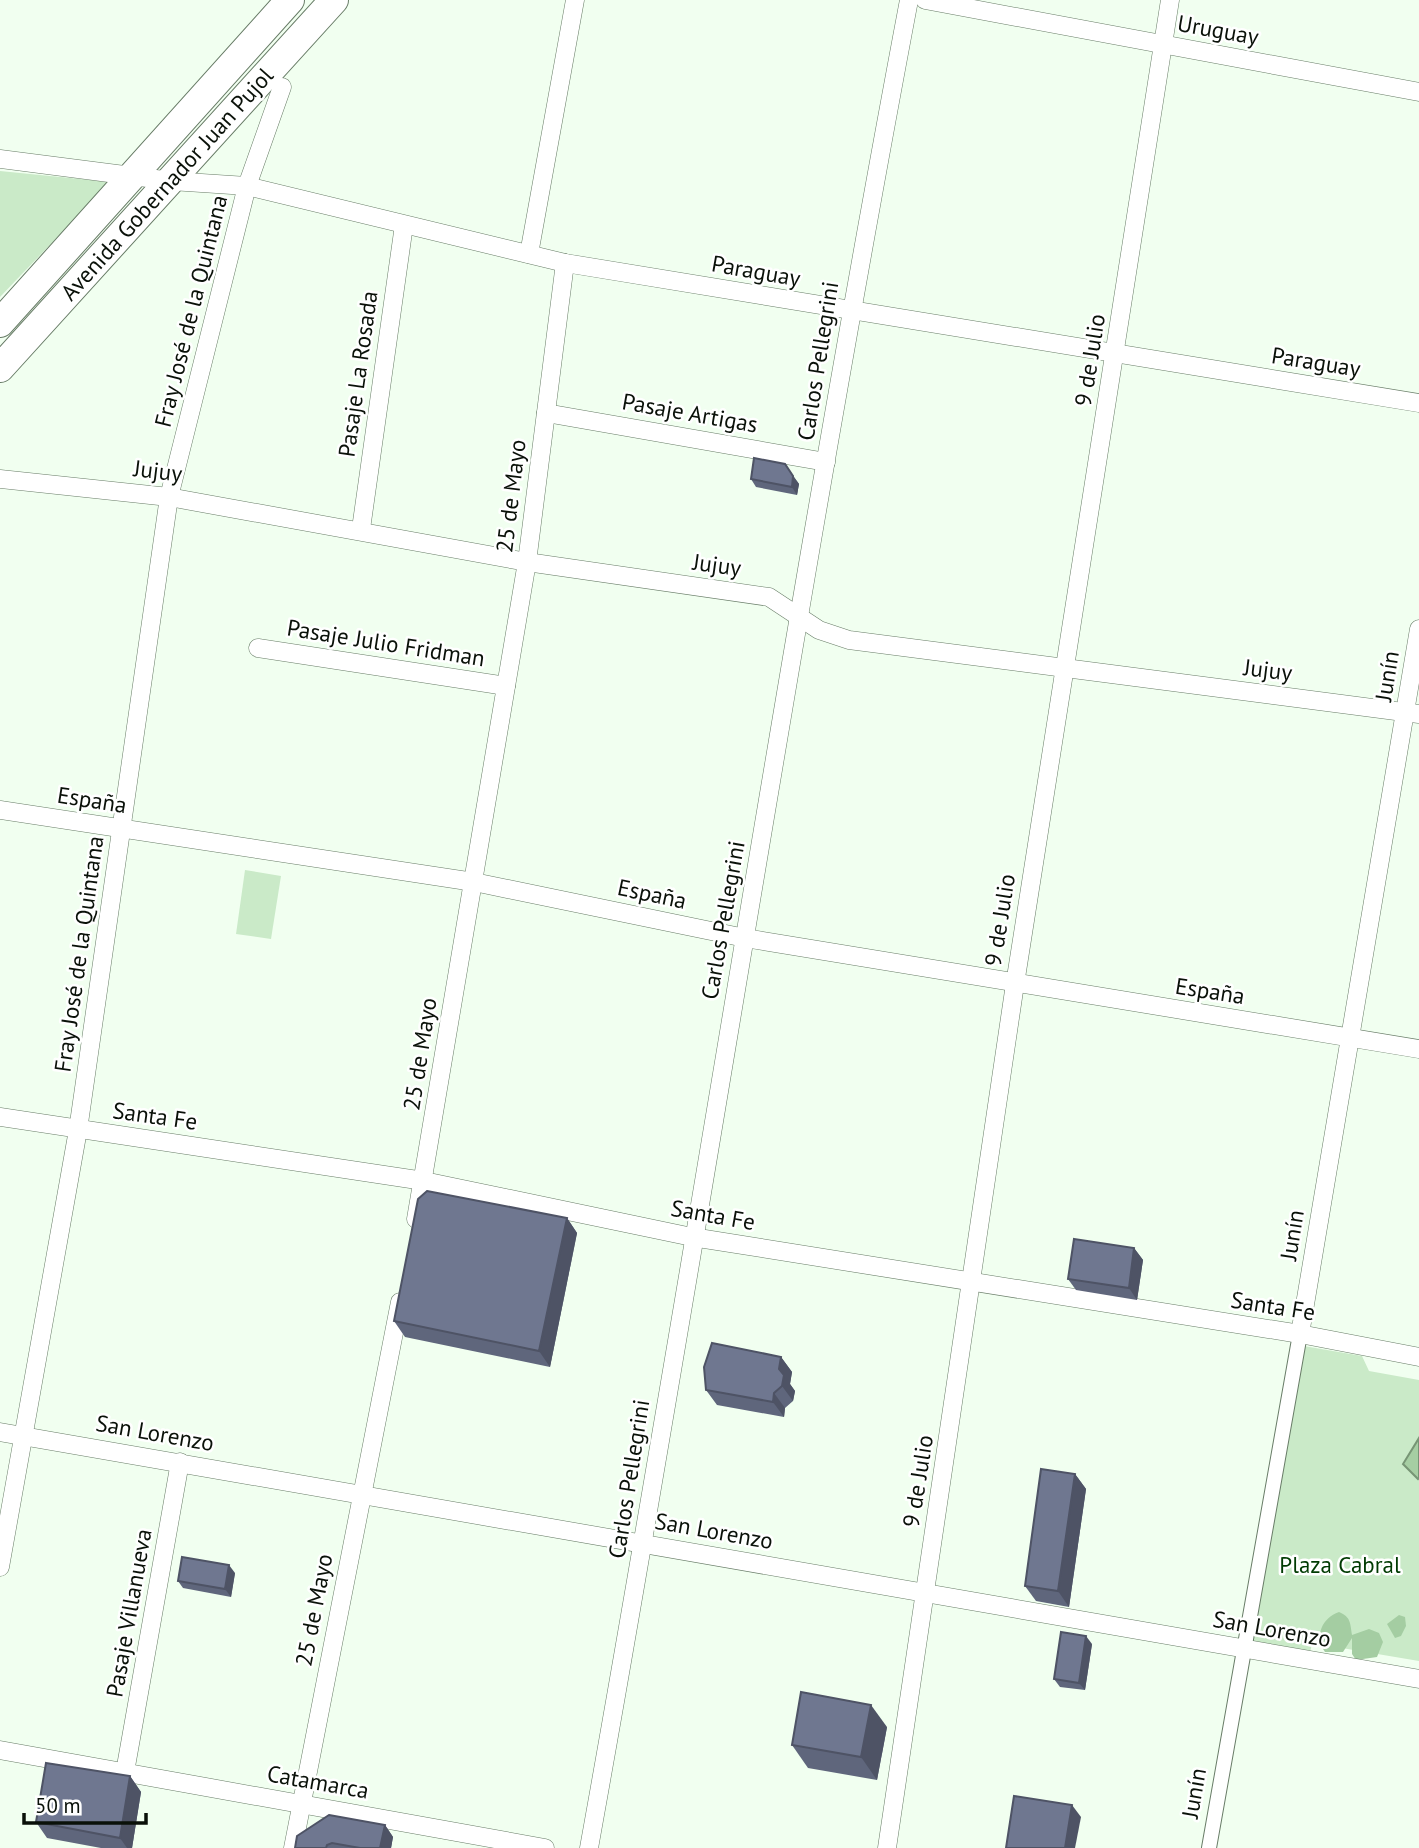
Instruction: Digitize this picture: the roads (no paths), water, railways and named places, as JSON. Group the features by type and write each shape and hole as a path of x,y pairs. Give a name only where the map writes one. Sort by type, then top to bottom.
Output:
{"main road":[{"name":"Avenida Gobernador Juan Pujol","path":"0,368 149,178 169,134 290,0"},
{"name":"Avenida Gobernador Juan Pujol","path":"0,323 334,0"}],"street":[{"path":"529,254 575,0"},
{"name":"Carlos Pellegrini","path":"589,1848 644,1544 692,1237 746,938 850,312 909,0"},
{"name":"Uruguay","path":"925,0 1419,92"},
{"name":"9 de Julio","path":"887,1848 973,1283 1015,984 1170,0"},
{"name":"Fray José de la Quintana","path":"0,1567 78,1130 169,497 247,186 282,87"},
{"name":"Paraguay","path":"0,159 149,178 247,186 565,263 850,312 1419,403"},
{"name":"Pasaje La Rosada","path":"361,529 404,225"},
{"name":"25 de Mayo","path":"413,1235 527,562 565,263"},
{"name":"Pasaje Artigas","path":"545,413 826,462"},
{"name":"Jujuy","path":"0,479 169,497 361,529 527,562 769,597 799,619 849,640 1413,713"},
{"name":"Junín","path":"1209,1848 1300,1334 1349,1038 1413,713 1419,629"},
{"name":"Pasaje Julio Fridman","path":"258,648 506,686"},
{"name":"España","path":"0,810 474,882 746,938 1419,1049"},
{"name":"Santa Fe","path":"0,1117 424,1181 692,1237 1300,1334 1419,1357"},
{"name":"25 de Mayo","path":"293,1848 402,1290"},
{"name":"San Lorenzo","path":"0,1432 1419,1679"},
{"name":"Pasaje Villanueva","path":"125,1772 180,1462"},
{"name":"Catamarca","path":"0,1750 545,1848"}],"park label":[{"name":"Plaza Cabral","path":"1340,1565"}]}
